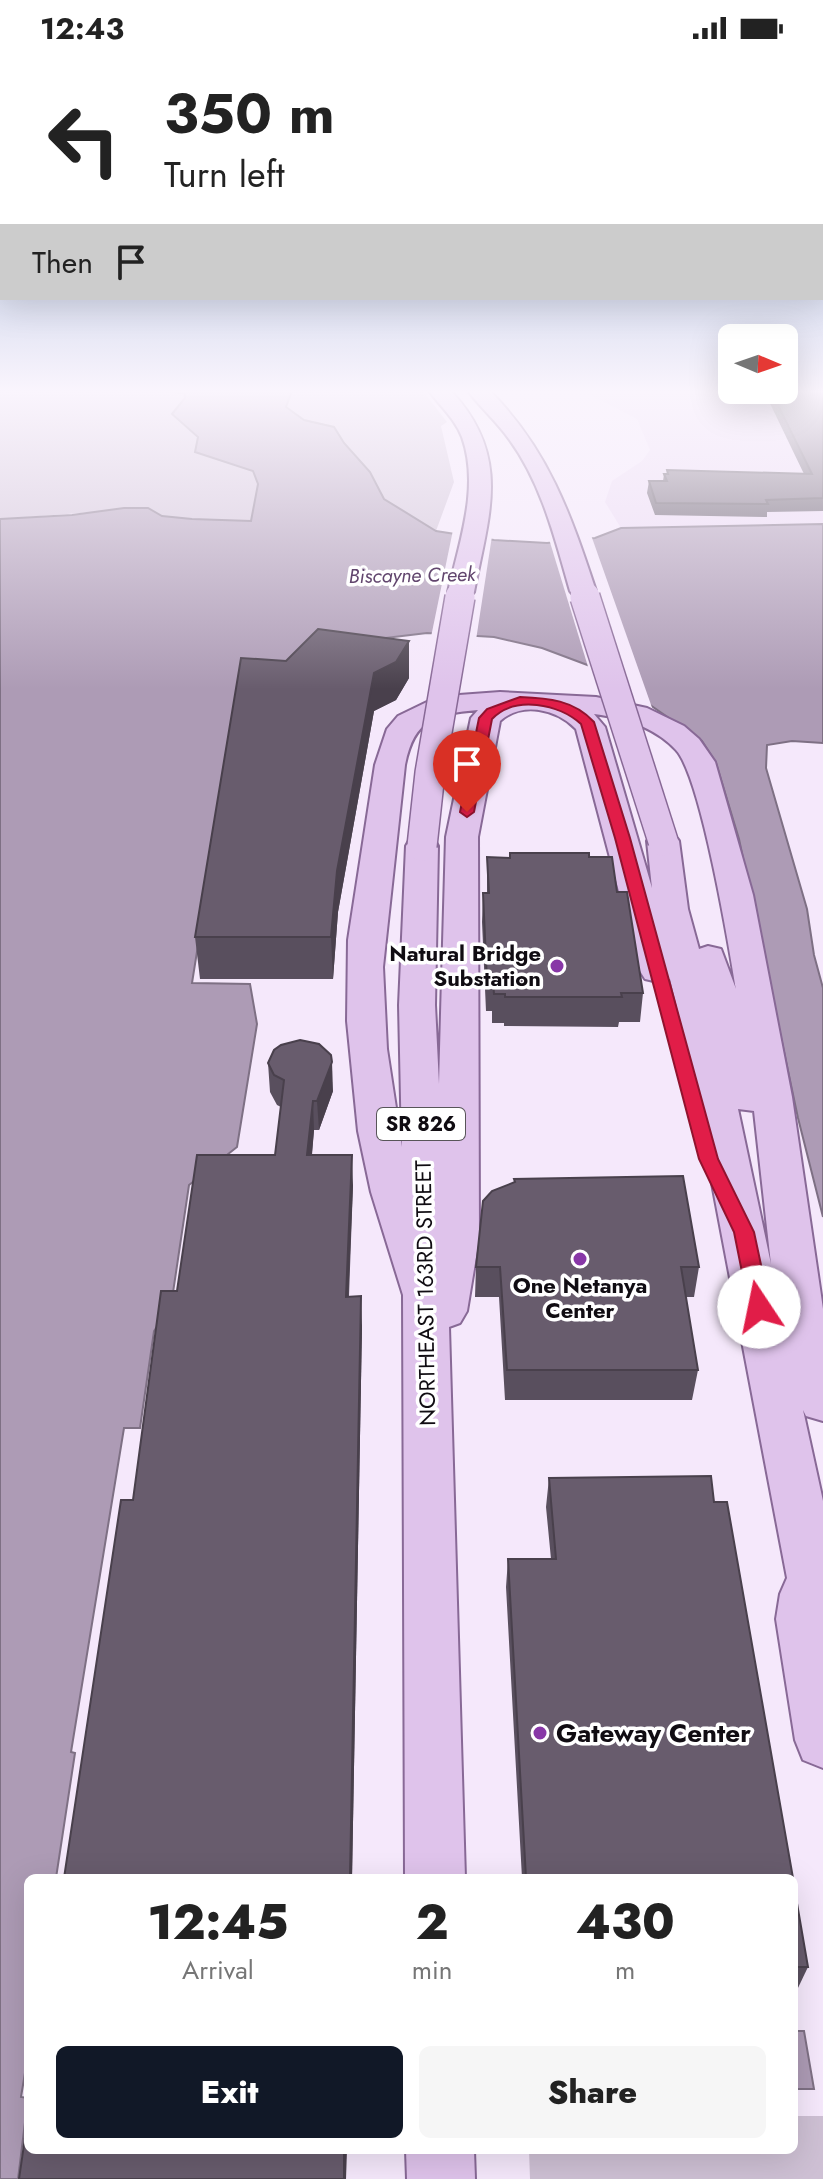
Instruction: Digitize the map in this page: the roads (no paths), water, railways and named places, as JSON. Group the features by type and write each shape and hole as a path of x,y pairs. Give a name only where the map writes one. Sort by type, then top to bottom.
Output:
{"main road":[{"name":"NORTHEAST 163RD STREET","path":"435,1874 426,1296 417,1005 422,846 440,710 481,490"},
{"path":"552,490 663,841 693,910 733,1036 823,1402"},
{"path":"428,1402 457,1239 462,837 486,718 496,709 536,702 578,714 590,727 709,1159 744,1232"},
{"path":"426,1296 383,1159 368,1028 366,940 389,776 398,734 413,718 451,705 536,702 612,707 648,718 683,739 700,762 735,888 754,987 774,1100 798,1302"},
{"path":"663,841 671,909 703,1036 823,1625"},
{"path":"809,1566 803,1619 823,1740"},
{"path":"440,2154 441,2179"}],"water":[{"name":"Biscayne Creek","path":"257,490 379,490 384,499 436,531 494,540 547,543 595,538 621,528 823,524 823,743 792,741 767,745 766,768 807,909 823,988 823,1217 798,1118 739,839 716,763 702,741 598,669 542,648 494,637 427,633 369,640 239,688 192,983 250,984 257,1024 237,1147 189,1185 171,1306 154,1331 140,1428 124,1428 71,1752 75,1753 57,1874 24,1874 24,2079 21,2097 24,2097 24,2130 18,2179 0,2179 0,519 148,508 162,516 251,521"},
{"path":"798,2031 804,2031 814,2089 798,2089"}],"place":[{"name":"Natural Bridge Substation","path":"557,966"},
{"name":"One Netanya Center","path":"580,1259"},
{"name":"Gateway Center","path":"540,1733"}]}
